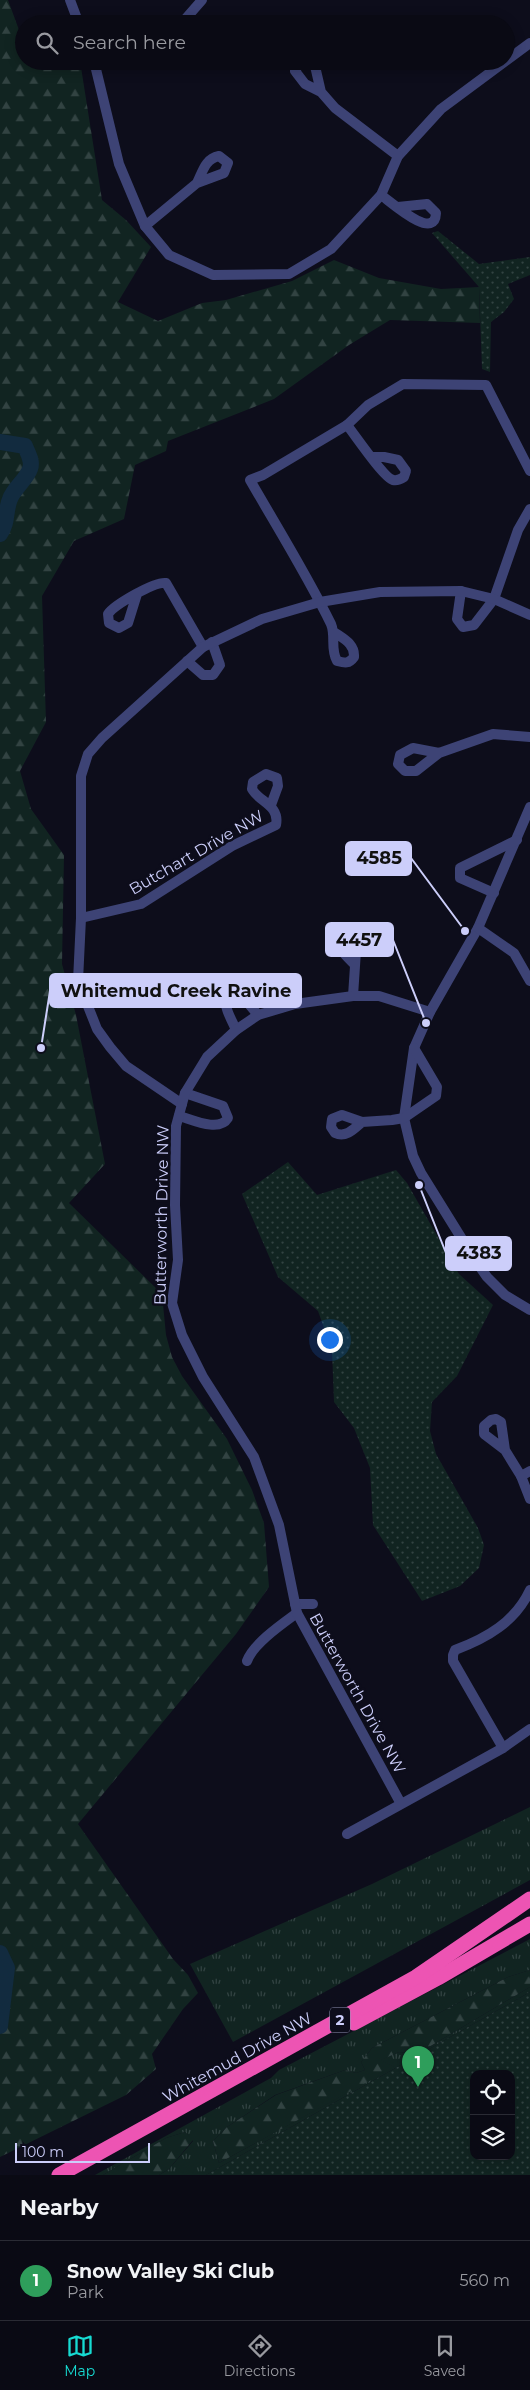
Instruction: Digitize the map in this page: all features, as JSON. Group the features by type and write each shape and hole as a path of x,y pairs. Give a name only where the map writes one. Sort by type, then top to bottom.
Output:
{"highway":[{"name":"Whitemud Drive NW","path":"76,2175 148,2131 416,1977 530,1899"},
{"name":"Whitemud Drive NW","path":"59,2175 148,2131 438,1978 530,1923"}],"street":[{"path":"70,0 76,15"},
{"path":"189,15 202,0"},
{"path":"515,54 530,43"},
{"path":"97,70 119,164 145,226 169,255 213,275 289,274 331,249 380,194 398,156 441,109 494,70"},
{"path":"321,92 335,108 398,156"},
{"path":"145,226 197,183"},
{"path":"380,194 398,207"},
{"path":"334,632 320,602 250,480 348,426 368,405 402,384 486,385 530,471"},
{"path":"348,426 372,457"},
{"path":"461,591 457,619 463,628 474,625 494,599 518,530 530,509"},
{"path":"137,594 161,582 166,583 203,647"},
{"path":"182,1104 126,1066 97,1029 78,981 82,918 81,776 88,754 102,738 203,647 262,619 320,602 380,592 461,591 494,599 530,615"},
{"path":"187,661 203,675 213,675 220,665 212,642"},
{"path":"439,754 493,734 522,734 530,737"},
{"name":"Butchart Drive NW","path":"82,918 141,904 232,846 276,825 277,820 271,804"},
{"path":"530,808 478,928 430,1012 414,1048 404,1118 413,1156 420,1173 475,1260 487,1277 505,1295 530,1310"},
{"path":"494,894 460,878 460,868 517,840"},
{"path":"478,928 514,953 530,981"},
{"path":"353,996 354,964"},
{"path":"236,1030 224,1003 225,997 230,992 239,992 258,1015"},
{"name":"Butterworth Drive NW","path":"400,1802 296,1608 279,1525 254,1457 203,1377 182,1335 172,1303 178,1260 175,1179 176,1126 185,1093 207,1057 236,1030 258,1015 295,1004 353,996 379,996 430,1012"},
{"path":"362,1122 404,1118 434,1099 438,1091 414,1048"},
{"name":"Butterworth Drive NW","path":"179,1116 212,1125 220,1125 228,1118 223,1106 185,1093"},
{"path":"505,1450 526,1474 530,1499"},
{"path":"503,1748 453,1661 453,1655 456,1650 482,1640 496,1631 526,1600 530,1590"},
{"path":"247,1661 250,1655 296,1608 313,1604"},
{"path":"347,1834 400,1802 503,1748 530,1729"}],"green space":[{"path":"0,0 8,0 15,19 15,70 81,70 102,200 126,220 151,247 118,302 158,321 202,303 226,300 292,281 334,260 379,278 441,289 479,287 480,323 390,320 349,345 274,399 168,441 166,451 135,465 124,519 74,541 42,596 46,722 20,771 31,809 64,855 62,964 76,1015 105,1164 69,1203 162,1294 166,1335 172,1357 182,1376 227,1439 252,1490 264,1523 269,1587 236,1634 78,1824 173,1959 188,1975 198,1993 183,2009 152,2054 156,2069 126,2095 0,2157"},
{"path":"438,231 479,264 530,257 530,275 508,284 514,299 504,312 491,322 490,372 482,369 479,287 432,233"},
{"path":"288,1162 317,1195 396,1170 407,1183 459,1274 493,1305 457,1376 432,1402 430,1431 436,1454 478,1528 484,1545 479,1568 460,1586 422,1601 373,1525 370,1468 354,1428 334,1402 332,1350 318,1311 278,1277 242,1194"},
{"path":"530,1807 530,1880 233,2042 190,1964 372,1884"},
{"path":"530,1939 530,1970 508,1977 372,2048 361,2062 365,2070 356,2073 345,2070 275,2095 227,2127 213,2141 219,2163 394,2067 380,2060 399,2052 417,2054 530,1987 530,1992 206,2175 159,2175 169,2169 193,2141 185,2132 166,2138 103,2175 95,2175 271,2078 279,2070"},
{"path":"530,1970 530,1987 417,2054 399,2052 381,2060 395,2067 219,2163 213,2141 227,2127 276,2095 345,2070 356,2073 365,2070 361,2062 372,2048 508,1977"},
{"path":"530,1992 530,2175 206,2175"},
{"path":"185,2132 193,2140 169,2169 159,2175 103,2175 166,2138"}],"waterway":[{"path":"0,442 25,446 31,463 26,477 10,499 3,530 0,534"},
{"path":"0,1953 7,1968 0,2026"}],"place":[{"name":"4585","path":"465,931"},
{"name":"4457","path":"426,1023"},
{"name":"Whitemud Creek Ravine","path":"41,1048"},
{"name":"4383","path":"419,1185"},
{"name":"Snow Valley Ski Club","path":"418,2087"}]}
